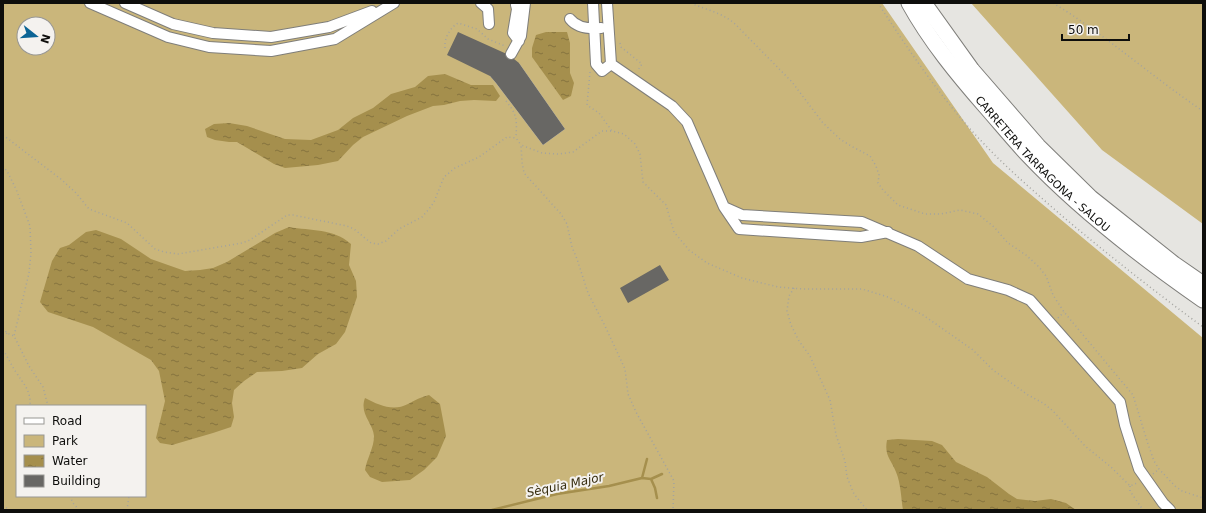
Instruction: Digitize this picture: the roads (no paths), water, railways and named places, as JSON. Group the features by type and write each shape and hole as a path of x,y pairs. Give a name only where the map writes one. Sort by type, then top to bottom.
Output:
{"highway":[{"name":"CARRETERA TARRAGONA - SALOU","path":"908,3 918,20 961,78 1028,155 1083,208 1167,275 1203,300"},
{"name":"CARRETERA TARRAGONA - SALOU","path":"924,3 972,70 1038,146 1091,198 1174,264 1203,284"}],"lane":[{"path":"90,3 168,37 209,47 271,51 335,39 393,3"},
{"path":"125,3 173,24 213,33 271,37 329,27 393,3"},
{"path":"481,3 488,9 489,24"},
{"path":"593,3 596,64 602,71 611,64"},
{"path":"607,3 611,64"},
{"path":"512,54 521,36 520,4"},
{"path":"130,20 136,8"},
{"path":"570,19 573,23 586,28 609,27"},
{"path":"168,37 173,24"},
{"path":"611,64 672,106 687,122 724,206 739,230"},
{"path":"724,206 742,215 862,222 918,246 968,279 1008,290 1030,300 1120,402 1125,425 1139,469 1163,503 1170,510"},
{"path":"739,230 742,215"},
{"path":"739,230 861,237 888,232"}],"water":[{"path":"546,32 567,32 570,43 570,73 574,83 571,96 563,100 532,57 532,48 536,35"},
{"path":"445,74 471,85 493,85 500,96 496,101 460,101 433,106 407,116 363,137 338,161 318,165 285,168 274,164 237,142 215,140 207,137 205,129 214,124 229,123 247,126 285,139 311,140 338,130 353,118 373,108 391,94 415,87 428,76"},
{"path":"289,227 322,231 337,235 351,244 349,265 356,281 357,297 345,332 336,344 318,354 302,368 282,371 257,372 244,381 234,390 232,403 234,417 231,427 213,433 172,445 160,443 156,438 165,401 159,371 151,360 93,327 48,312 40,302 52,261 60,248 69,245 86,232 96,230 121,239 151,259 185,271 213,268 227,262 275,233"},
{"path":"429,395 440,404 446,436 437,457 424,470 410,480 382,482 370,477 365,470 373,445 374,436 365,414 365,398 386,407 397,407"},
{"path":"898,439 932,441 942,445 956,462 987,477 1017,499 1035,501 1051,499 1066,503 1076,510 903,510 898,477 886,450 887,440"}],"waterway":[{"name":"Sèquia Major","path":"642,478 647,459"},
{"name":"Sèquia Major","path":"651,479 662,474"},
{"name":"Sèquia Major","path":"492,510 557,494 609,486 642,478 651,479 657,498"}]}
